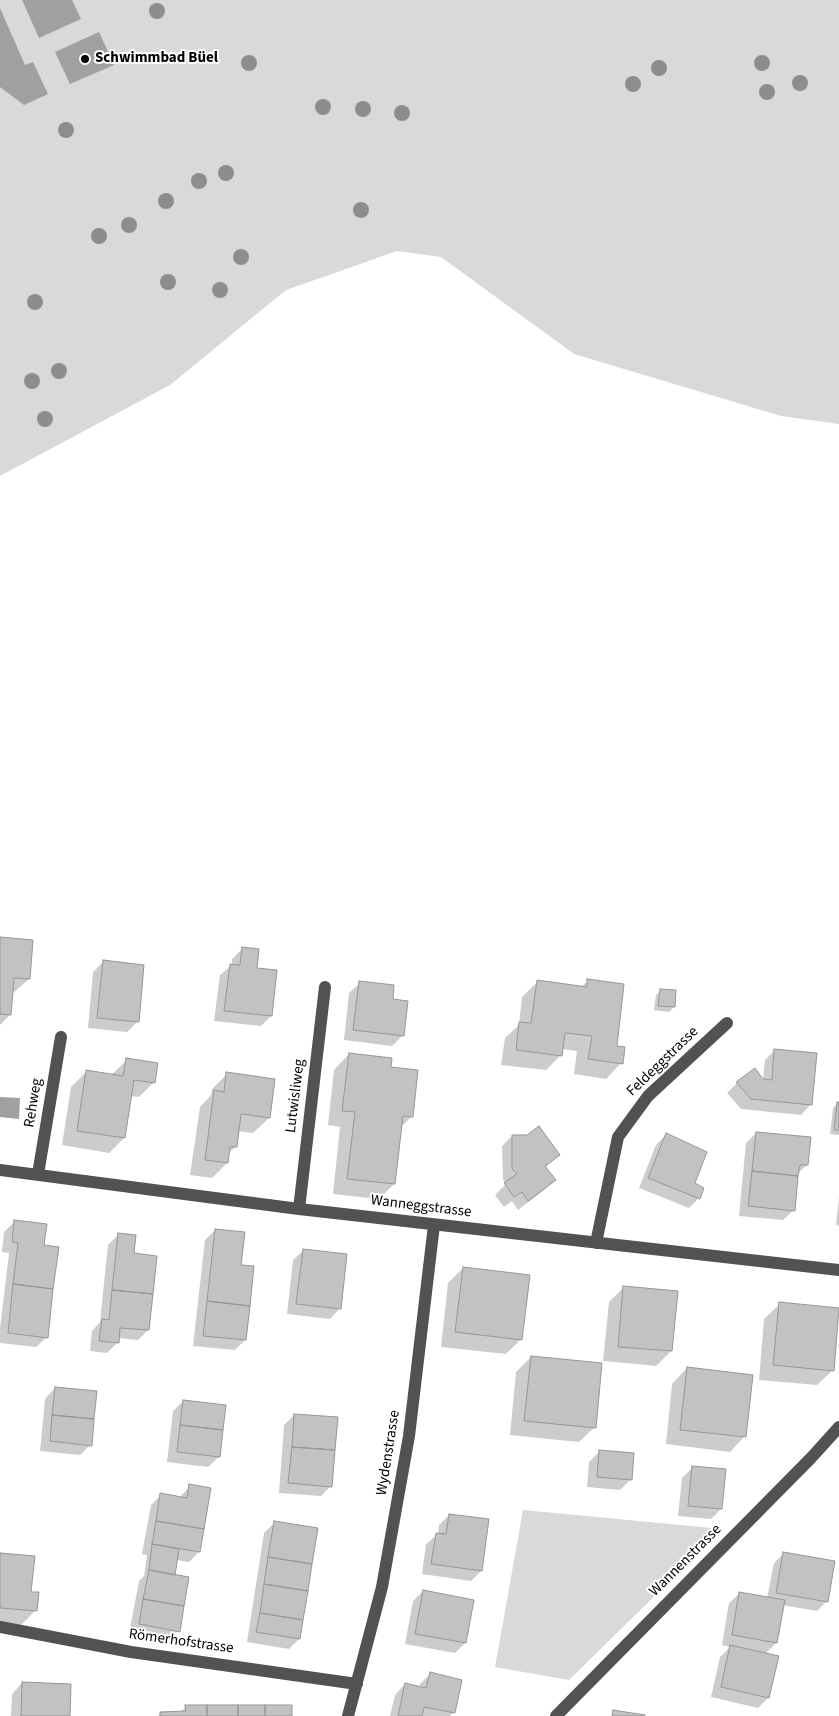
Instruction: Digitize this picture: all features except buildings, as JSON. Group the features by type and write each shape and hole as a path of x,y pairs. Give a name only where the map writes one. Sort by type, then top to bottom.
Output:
{"street":[{"name":"Lutwisliweg","path":"298,1209 325,987"},
{"name":"Feldeggstrasse","path":"596,1243 618,1137 648,1096 728,1023"},
{"name":"Rehweg","path":"38,1174 61,1037"},
{"name":"Wanneggstrasse","path":"0,1170 298,1209 839,1270"},
{"name":"Wydenstrasse","path":"348,1716 358,1684 382,1587 409,1436 434,1225"},
{"name":"Wannenstrasse","path":"556,1716 811,1458 839,1427"},
{"name":"Römerhofstrasse","path":"0,1627 131,1652 358,1684"}],"shaded area":[{"path":"0,0 839,0 839,424 781,416 574,354 441,257 397,251 286,290 170,385 0,476"},
{"path":"22,0 72,0 81,19 39,38"},
{"path":"0,8 25,65 33,62 48,94 24,105 0,87"},
{"path":"99,32 114,65 70,84 55,52"},
{"path":"0,1097 20,1098 19,1119 0,1117"},
{"path":"523,1510 723,1529 569,1680 495,1667"}],"place":[{"name":"Schwimmbad Büel","path":"85,59"}]}
